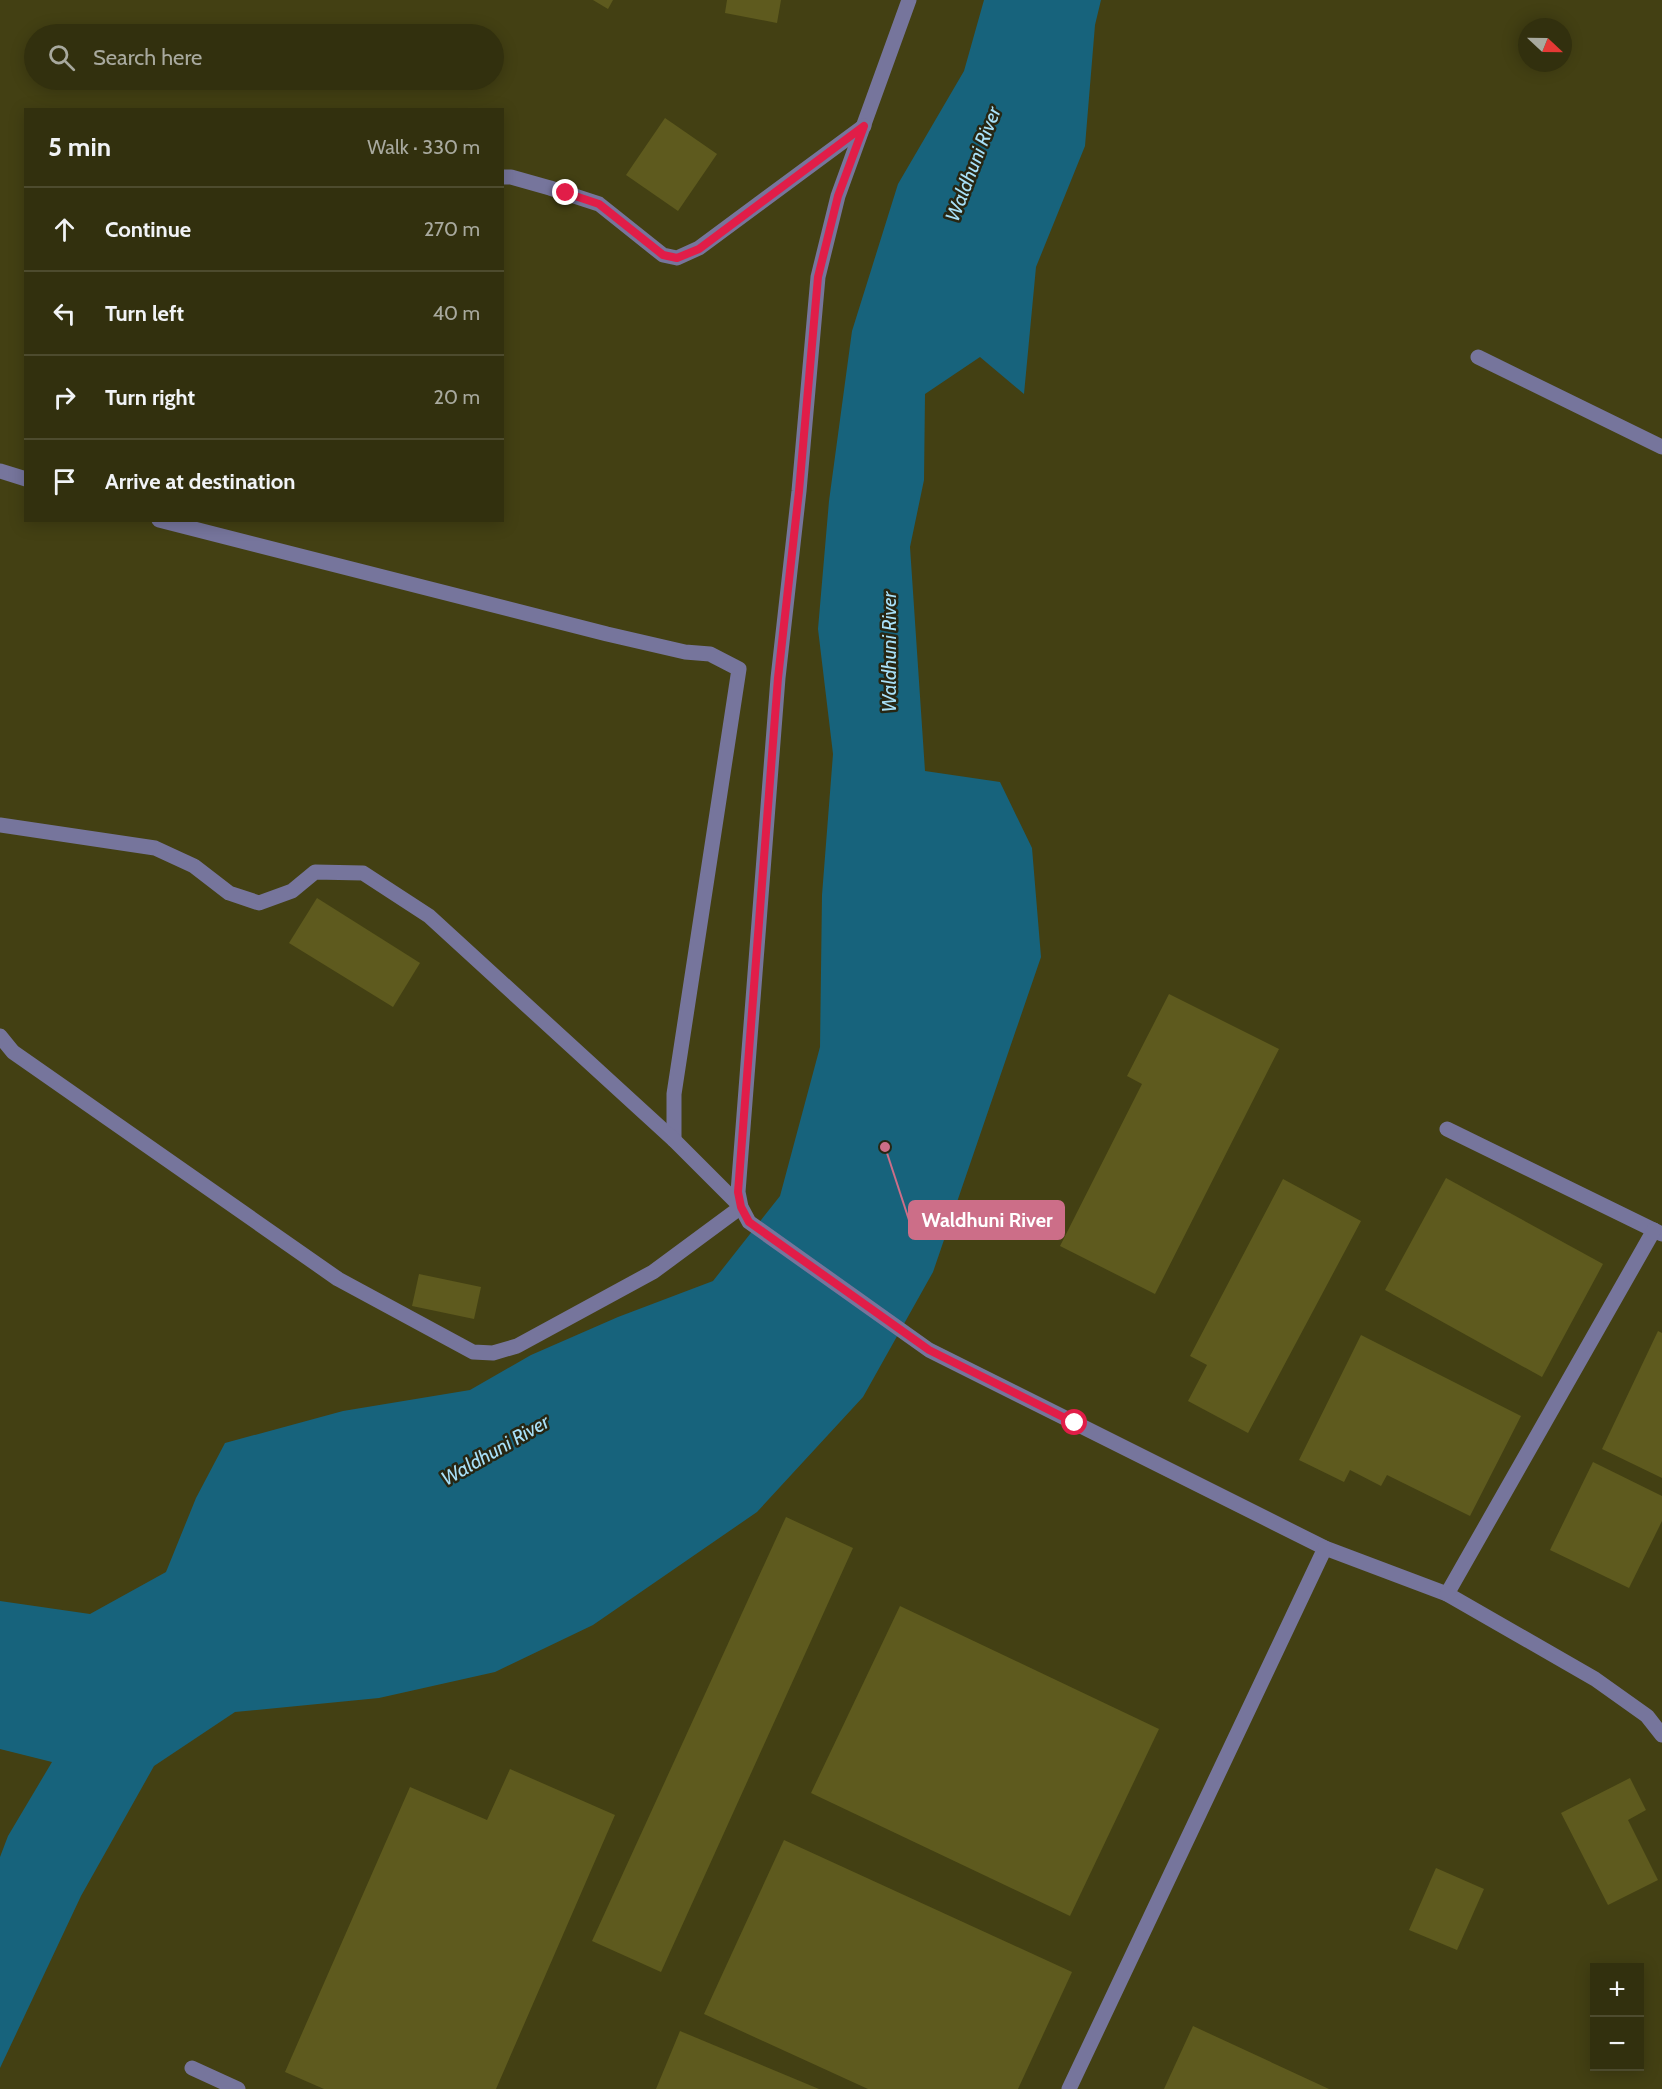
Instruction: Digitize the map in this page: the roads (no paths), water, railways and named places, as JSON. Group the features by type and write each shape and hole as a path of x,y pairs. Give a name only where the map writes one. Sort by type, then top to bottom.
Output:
{"street":[{"path":"909,0 838,196 818,277 799,491 778,678 738,1192 741,1207 749,1222 929,1350 1325,1548 1447,1594 1595,1679 1647,1716 1662,1735"},
{"path":"504,177 511,177 599,204 663,255 677,258 699,249 864,126"},
{"path":"1478,357 1662,447"},
{"path":"0,471 24,478"},
{"path":"167,522 607,634 685,652 710,654 740,669 674,1094 674,1140"},
{"path":"0,825 155,848 194,866 229,893 259,903 292,891 315,872 363,873 429,916 674,1140 741,1207"},
{"path":"0,1036 13,1052 338,1279 472,1352 493,1353 517,1346 652,1272 741,1207"},
{"path":"1447,1129 1658,1232 1447,1594"},
{"path":"1069,2089 1325,1548"},
{"path":"192,2068 238,2089"}],"water":[{"path":"984,0 1101,0 1095,25 1085,146 1036,267 1024,394 980,357 925,394 924,480 910,547 925,771 1000,782 1032,848 1041,957 933,1272 863,1397 757,1512 593,1625 495,1672 379,1698 235,1712 154,1766 81,1896 0,2068 0,1857 8,1836 52,1762 0,1749 0,1601 90,1614 166,1572 196,1498 225,1443 343,1411 470,1390 531,1355 618,1317 713,1281 780,1196 820,1047 822,895 833,754 818,629 829,501 852,331 898,184 964,71"}],"place":[{"name":"Waldhuni River","path":"885,1147"}]}
